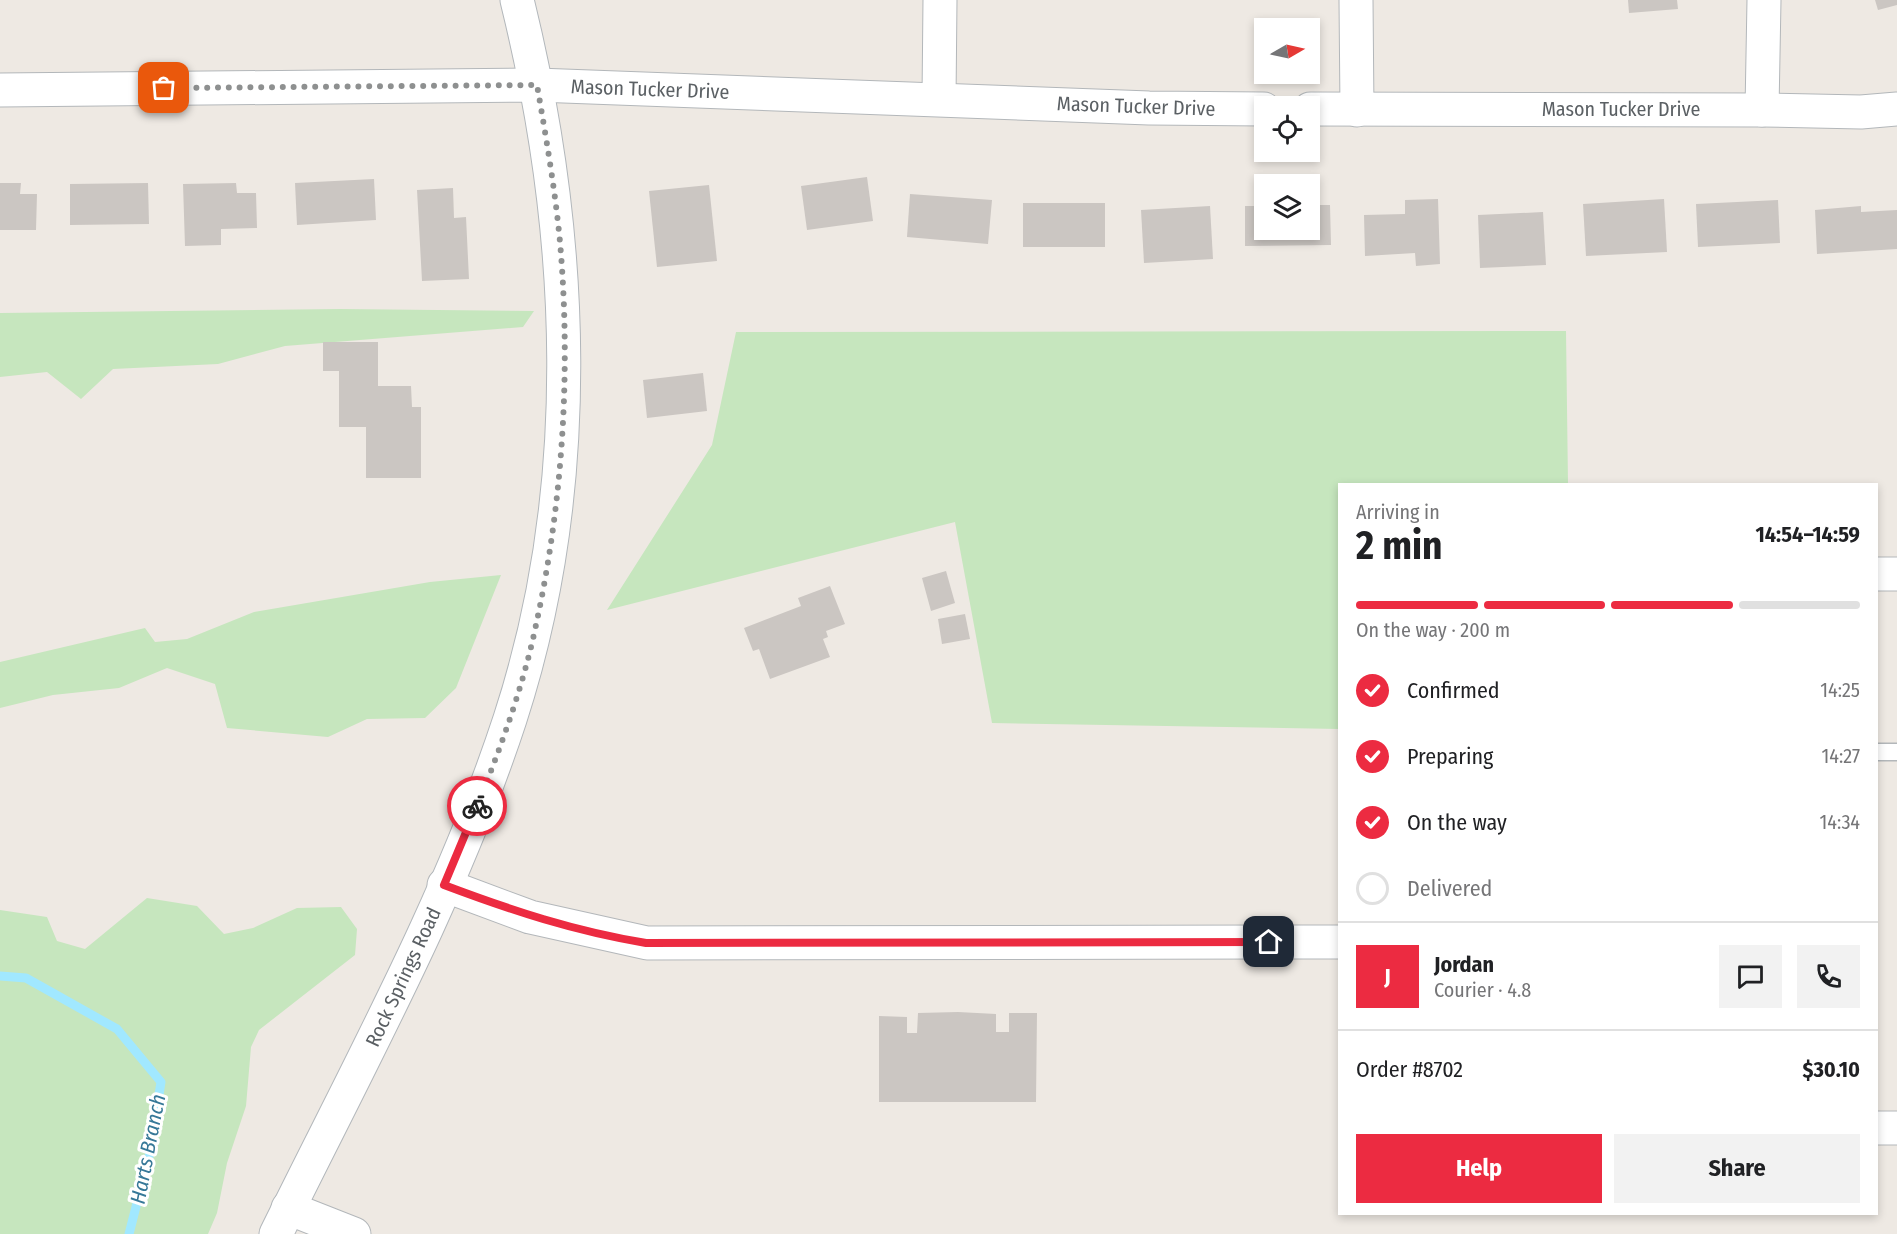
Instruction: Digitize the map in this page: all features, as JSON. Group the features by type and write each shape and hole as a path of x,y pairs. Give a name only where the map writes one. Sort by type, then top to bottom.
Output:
{"street":[{"name":"Rock Springs Road","path":"282,1221 360,1070 422,941 511,717 536,626 555,508 565,374 560,242 537,85 517,0"},
{"path":"939,99 940,0"},
{"path":"1356,0 1357,110"},
{"path":"1762,110 1764,0"},
{"name":"Mason Tucker Drive","path":"0,90 537,85 1149,108 1254,109"},
{"name":"Mason Tucker Drive","path":"1320,109 1861,112 1897,109"},
{"path":"1878,574 1897,574"},
{"path":"444,885 530,917 646,943 1338,942"},
{"path":"1878,1128 1897,1128"},
{"path":"282,1221 354,1234"}],"lane":[{"path":"1878,752 1897,752"}],"green space":[{"path":"340,309 534,311 523,327 285,346 218,364 113,369 81,399 47,372 0,377 0,313"},
{"path":"1566,331 1568,483 1338,483 1338,729 992,723 955,522 607,610 712,445 736,332"},
{"path":"501,575 456,688 425,718 367,719 328,737 227,728 215,684 167,668 119,688 53,695 0,708 0,662 145,628 155,642 187,639 254,612 430,582"},
{"path":"147,898 197,906 224,934 253,928 297,908 341,907 357,929 355,955 259,1030 251,1047 246,1106 227,1163 217,1213 208,1234 0,1234 0,910 47,917 57,941 85,949"}],"building":[{"path":"1628,0 1677,0 1678,9 1629,13"},
{"path":"1875,0 1897,0 1897,5 1878,10"},
{"path":"867,177 873,221 807,230 801,186"},
{"path":"374,179 376,220 297,225 295,183"},
{"path":"0,183 21,183 20,194 37,194 36,230 0,230"},
{"path":"148,183 149,224 70,225 70,184"},
{"path":"236,183 237,193 256,193 257,228 221,229 221,245 185,246 183,184"},
{"path":"709,185 717,261 657,267 649,191"},
{"path":"453,188 454,218 466,217 469,279 422,281 417,190"},
{"path":"910,194 992,200 988,244 907,237"},
{"path":"1438,199 1440,264 1416,266 1415,253 1365,256 1364,215 1405,214 1405,200"},
{"path":"1664,199 1667,252 1586,256 1583,204"},
{"path":"1778,200 1780,243 1698,247 1696,204"},
{"path":"1023,203 1105,203 1105,247 1023,247"},
{"path":"1320,205 1330,205 1331,245 1245,246 1245,206 1254,206 1254,240 1320,240"},
{"path":"1210,206 1213,259 1144,263 1141,210"},
{"path":"1861,206 1861,212 1897,210 1897,249 1817,254 1815,210"},
{"path":"1543,212 1546,265 1480,268 1478,215"},
{"path":"323,342 378,342 378,386 411,386 412,407 421,407 421,478 366,478 366,427 339,427 339,371 323,371"},
{"path":"703,373 707,411 647,418 643,380"},
{"path":"946,571 955,603 931,611 922,578"},
{"path":"830,586 845,624 826,631 828,637 823,639 830,657 770,679 759,649 753,651 744,628 801,606 798,598"},
{"path":"965,614 970,639 942,644 938,619"},
{"path":"918,1013 996,1014 996,1032 1009,1032 1009,1013 1037,1013 1036,1102 879,1102 879,1016 907,1017 907,1033 917,1033"}],"waterway":[{"name":"Harts Branch","path":"0,976 26,978 117,1029 161,1082 150,1152 129,1234"}],"way so far":[{"path":"164,88 537,85 560,242 565,374 555,508 536,626 511,717 477,806"}],"route":[{"path":"477,806 444,885 530,917 611,937 646,943 1269,942"}]}
